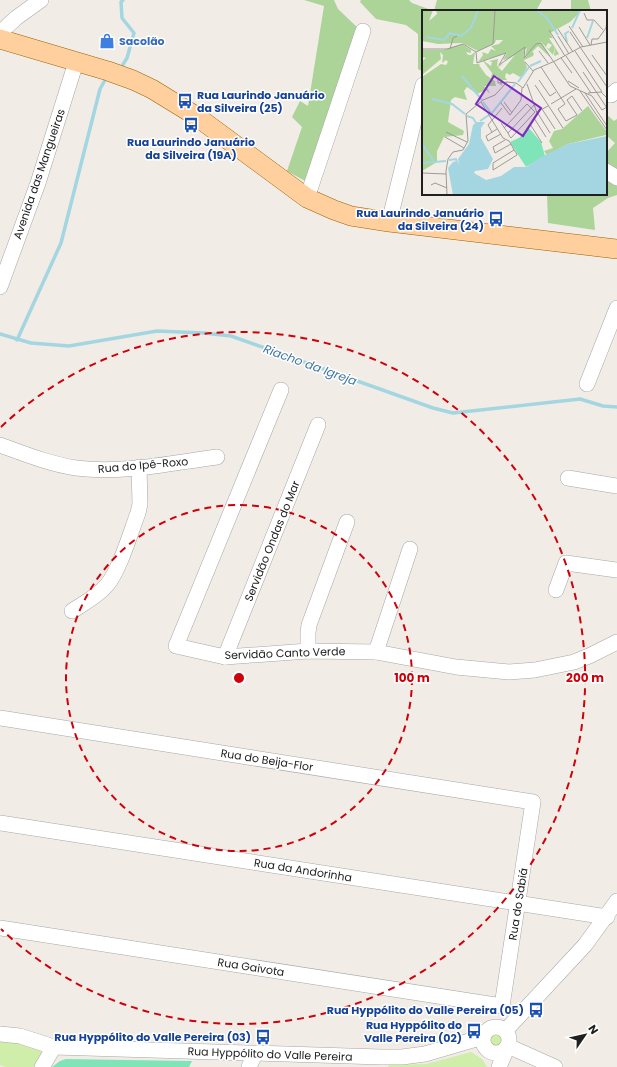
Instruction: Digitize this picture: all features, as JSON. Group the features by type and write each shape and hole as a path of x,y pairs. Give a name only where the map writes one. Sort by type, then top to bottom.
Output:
{"main road":[{"path":"0,39 133,80 174,101 307,198 351,216 389,222 617,249"}],"street":[{"path":"0,33 16,18 41,0"},
{"path":"307,198 363,31"},
{"name":"Avenida das Mangueiras","path":"0,286 3,270 38,183 76,62"},
{"path":"389,222 422,89"},
{"path":"607,95 610,95 617,90"},
{"path":"607,172 617,178"},
{"path":"587,384 617,308"},
{"name":"Servidão Canto Verde","path":"281,390 176,646 225,657 308,651 376,652 456,667 510,672 535,670 574,662 617,642"},
{"name":"Servidão Ondas do Mar","path":"225,657 318,425"},
{"name":"Rua do Ipê-Roxo","path":"0,445 55,463 76,468 94,469 139,467 217,457"},
{"path":"72,611 93,598 106,586 114,574 138,514 140,498 139,467"},
{"path":"568,478 617,486"},
{"path":"308,651 309,625 347,522"},
{"path":"376,652 410,549"},
{"path":"556,590 566,563 617,570"},
{"name":"Rua do Beija-Flor","path":"0,718 533,802"},
{"name":"Rua do Sabiá","path":"502,1006 533,802"},
{"name":"Rua da Andorinha","path":"0,823 607,917"},
{"path":"506,1030 585,945 607,917 617,901"},
{"name":"Rua Gaivota","path":"0,928 502,1006"},
{"path":"499,1067 508,1046 510,1041 509,1035 506,1030 495,1026 485,1032 483,1042 485,1047 493,1052 502,1052 508,1046"},
{"name":"Rua Hyppólito do Valle Pereira","path":"0,1034 20,1036 54,1046 252,1060 379,1062 425,1054 483,1037"},
{"path":"42,1067 54,1046"},
{"path":"508,1046 555,1067"}],"green space":[{"path":"304,0 334,0 338,9 358,28 307,182 287,171 302,127 292,117 300,101 308,106 324,6"},
{"path":"361,0 409,0 412,3 431,10 422,10 422,71 418,69 418,34 406,25 376,19 360,2"},
{"path":"437,0 542,0 537,10 434,10"},
{"path":"571,0 588,0 591,10 571,10"},
{"path":"607,115 614,121 617,119 617,195 608,198 593,208 595,230 548,223 547,195 607,195 607,152 615,143 607,136"},
{"path":"494,1034 498,1034 502,1040 498,1046 494,1046 490,1042 490,1038"},
{"path":"0,1040 6,1040 42,1050 36,1067 5,1067 0,1065"},
{"path":"471,1052 482,1059 487,1067 388,1067 389,1065 426,1064"},
{"path":"66,1059 192,1061 189,1067 52,1067 60,1061"}],"waterway":[{"path":"122,66 127,58 134,33 122,18 121,2 123,0"},
{"path":"17,340 61,243 100,89 105,80"},
{"name":"Riacho da Igreja","path":"0,334 31,343 69,346 157,331 231,336 433,408 453,413 580,399 603,406 617,407"}],"place":[{"name":"Sacolão","path":"107,41"},
{"name":"Rua Laurindo Januário da Silveira (25)","path":"185,101"},
{"name":"Rua Laurindo Januário da Silveira (19A)","path":"191,125"},
{"name":"Rua Laurindo Januário da Silveira (24)","path":"496,219"},
{"name":"Rua Hyppólito do Valle Pereira (05)","path":"536,1010"},
{"name":"Rua Hyppólito do Valle Pereira (02)","path":"474,1031"},
{"name":"Rua Hyppólito do Valle Pereira (03)","path":"263,1037"}]}
